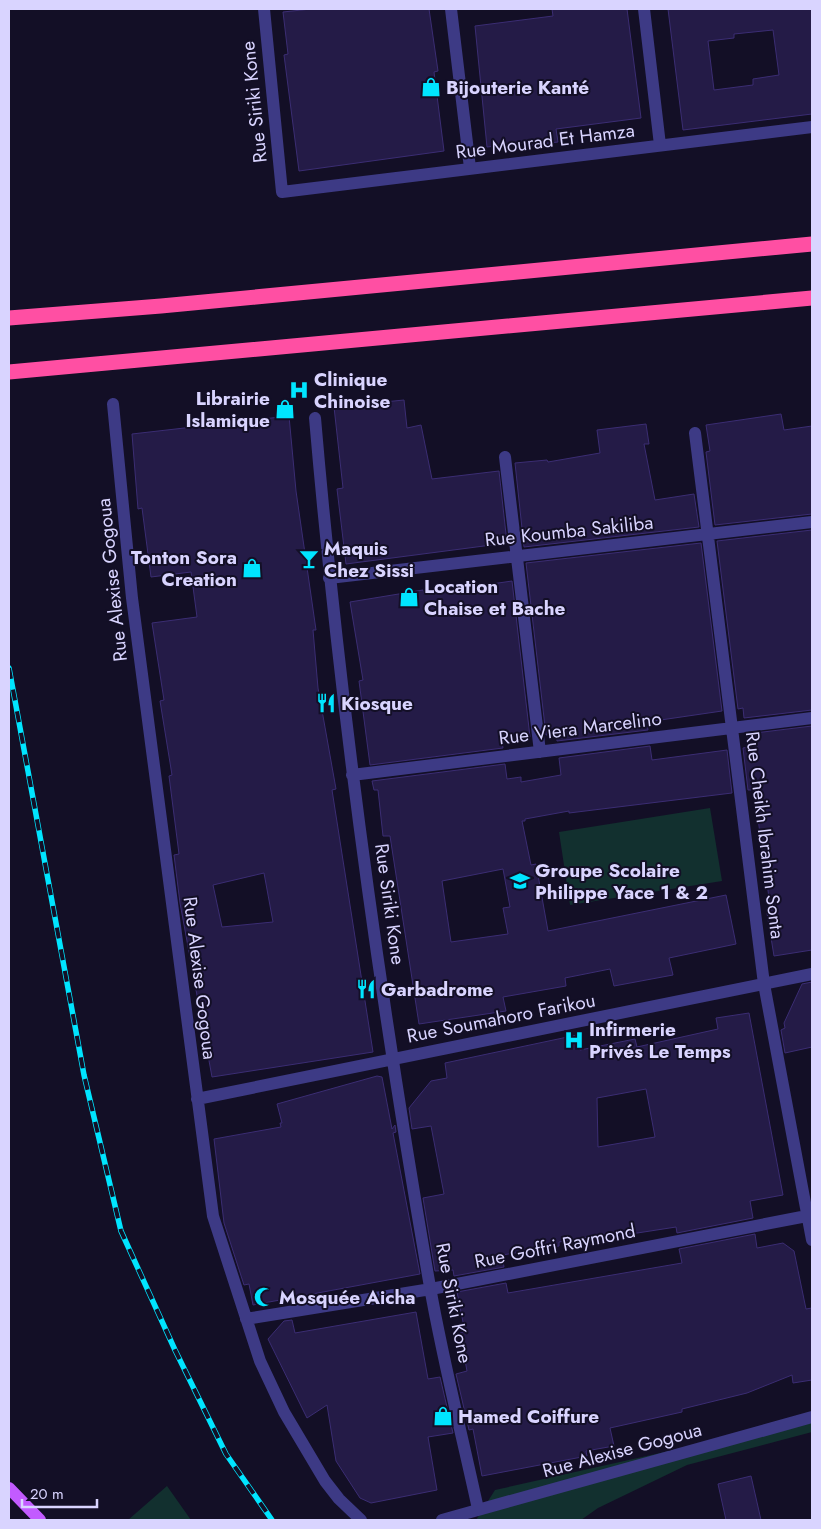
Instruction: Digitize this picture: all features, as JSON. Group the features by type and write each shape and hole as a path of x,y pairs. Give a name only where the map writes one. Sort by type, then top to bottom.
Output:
{"highway":[{"path":"9,318 161,306 812,244"},
{"path":"9,372 812,298"}],"main road":[{"path":"9,1488 40,1520"}],"street":[{"name":"Rue Siriki Kone","path":"264,9 282,192"},
{"path":"451,9 470,168"},
{"path":"644,9 660,146"},
{"name":"Rue Mourad Et Hamza","path":"282,192 812,127"},
{"name":"Rue Alexise Gogoua","path":"113,404 132,598 214,1216 260,1361 293,1430 325,1481 339,1499 361,1520"},
{"name":"Rue Siriki Kone","path":"315,418 329,578 352,775 394,1058 431,1289 478,1509"},
{"name":"Rue Cheikh Ibrahim Sonta","path":"695,433 706,535 733,729 764,984 810,1216 812,1240"},
{"path":"505,457 540,752"},
{"name":"Rue Koumba Sakiliba","path":"329,578 812,522"},
{"name":"Rue Viera Marcelino","path":"352,775 812,718"},
{"name":"Rue Soumahoro Farikou","path":"197,1099 812,974"},
{"name":"Rue Goffri Raymond","path":"246,1319 431,1289 810,1216"},
{"name":"Rue Alexise Gogoua","path":"442,1520 812,1416"}],"green space":[{"path":"710,808 722,881 570,905 559,832"},
{"path":"812,1419 812,1432 687,1465 598,1508 581,1520 476,1520 495,1490"},
{"path":"167,1486 191,1520 128,1520"}],"building":[{"path":"311,9 429,9 438,71 434,72 444,151 299,171 284,55 288,54 283,12"},
{"path":"552,9 627,9 641,118 556,129 558,142 526,146 525,143 487,147 475,26 553,16"},
{"path":"668,9 812,9 812,114 683,130","holes":["773,30 779,75 753,79 753,85 714,90 708,41 734,38 734,34"]},
{"path":"404,400 407,428 421,425 432,479 499,471 507,543 346,564 337,489 343,488 334,407"},
{"path":"781,414 784,430 812,426 812,514 715,525 706,452 710,451 706,425"},
{"path":"289,416 296,491 316,630 313,630 318,688 336,789 332,790 373,1052 212,1077 180,903 174,855 179,854 169,776 172,775 160,701 164,700 152,623 197,617 191,572 151,577 142,508 138,509 132,434","holes":["264,873 273,922 222,927 213,885"]},
{"path":"646,424 649,444 644,444 655,500 694,494 699,527 524,547 515,463 547,460 548,462 600,453 597,430"},
{"path":"812,530 812,710 744,718 743,708 738,709 717,541"},
{"path":"701,543 722,711 647,722 648,730 557,741 556,733 546,735 526,563"},
{"path":"512,581 530,737 502,742 503,748 370,765 359,681 363,680 350,602 423,590 424,594"},
{"path":"812,726 812,950 774,956 767,913 771,912 754,790 748,790 743,748 749,747 747,734"},
{"path":"650,746 652,760 727,750 732,793 569,813 569,811 522,821 531,865 536,864 548,931 726,895 736,944 669,958 673,975 614,986 610,969 565,978 566,986 503,997 506,1011 419,1024 390,836 383,836 378,790 374,790 372,781 505,764 507,779 521,777 521,782 561,775 559,758","holes":["503,869 510,907 503,908 508,934 451,942 442,881"]},
{"path":"812,982 812,1047 785,1053 781,1030 785,1028 784,1023 802,984"},
{"path":"749,1013 783,1195 750,1201 753,1218 677,1233 676,1227 618,1236 617,1232 559,1242 559,1246 502,1255 504,1267 454,1276 453,1270 435,1271 423,1198 444,1194 431,1126 412,1129 409,1108 431,1081 447,1078 445,1063 577,1035 580,1050 635,1039 637,1047 718,1029 716,1018","holes":["646,1089 655,1137 598,1147 597,1098"]},
{"path":"377,1076 382,1077 392,1129 395,1125 396,1132 393,1133 420,1274 253,1305 249,1284 244,1285 224,1223 214,1139 281,1127 280,1123 282,1123 277,1104"},
{"path":"755,1234 757,1248 783,1243 794,1251 806,1309 812,1308 812,1380 793,1383 792,1375 747,1393 682,1409 682,1412 610,1428 614,1446 586,1451 587,1456 482,1476 473,1429 469,1430 456,1374 467,1371 460,1333 465,1332 457,1292 506,1283 508,1293 682,1263 679,1249"},
{"path":"416,1312 428,1379 440,1377 453,1433 428,1437 437,1490 371,1503 360,1498 336,1461 327,1405 307,1418 268,1339 284,1321 292,1320 295,1333"},
{"path":"751,1476 761,1520 726,1520 718,1484"}],"railway":[{"path":"9,668 84,1075 121,1231 175,1350 226,1454 272,1520"}],"place":[{"name":"Bijouterie Kanté","path":"431,87"},
{"name":"Clinique Chinoise","path":"299,390"},
{"name":"Librairie Islamique","path":"285,409"},
{"name":"Maquis Chez Sissi","path":"309,559"},
{"name":"Tonton Sora Creation","path":"252,568"},
{"name":"Location Chaise et Bache","path":"409,597"},
{"name":"Kiosque","path":"326,703"},
{"name":"Groupe Scolaire Philippe Yace 1 & 2","path":"520,881"},
{"name":"Garbadrome","path":"366,989"},
{"name":"Infirmerie Privés Le Temps","path":"574,1040"},
{"name":"Mosquée Aicha","path":"264,1297"},
{"name":"Hamed Coiffure","path":"443,1416"}]}
